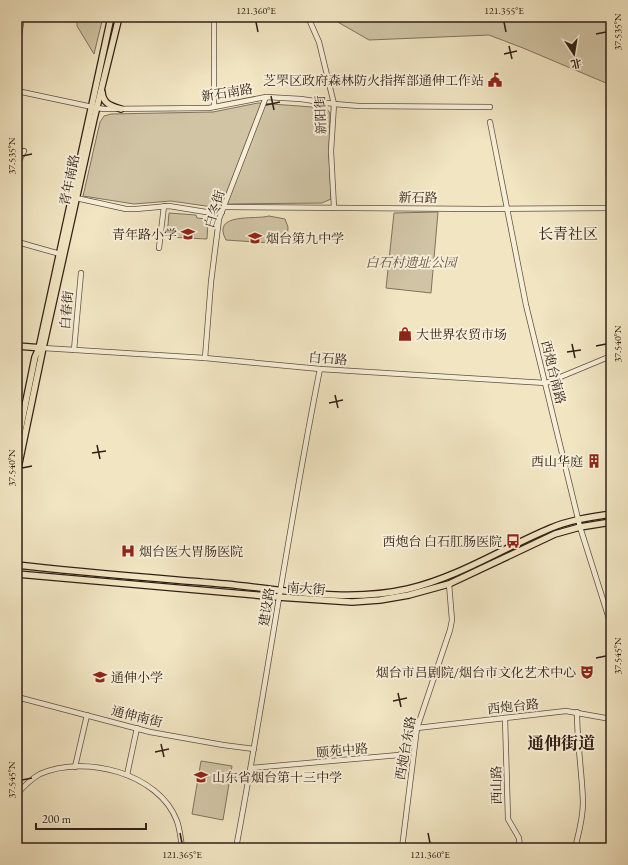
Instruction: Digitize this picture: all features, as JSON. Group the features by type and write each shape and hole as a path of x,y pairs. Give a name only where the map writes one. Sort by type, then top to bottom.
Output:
{"main road":[{"name":"青年南路","path":"41,348 76,198 111,17"},
{"name":"青年南路","path":"41,348 60,254 94,107 102,89 119,17"},
{"path":"102,89 103,98 106,102 121,109"},
{"path":"17,346 41,348"},
{"path":"17,445 35,357 41,348"},
{"path":"17,473 41,348"},
{"name":"南大街","path":"17,565 332,596 380,594 408,589 446,577 553,527 578,519 611,514"},
{"name":"南大街","path":"17,574 278,597 352,602 366,601 409,595 449,584 555,534 580,527 611,522"}],"street":[{"path":"17,48 22,17"},
{"path":"214,17 214,107"},
{"name":"新阳街","path":"308,17 319,42 334,104 331,152 334,208"},
{"name":"新石南路","path":"17,91 94,107 121,109 214,107 266,96 359,106 490,107"},
{"name":"白冬街","path":"205,358 211,282 219,219 225,207 266,96"},
{"name":"西炮台南路","path":"490,122 526,305 580,527 611,625"},
{"path":"17,165 24,151"},
{"path":"76,198 126,209 169,206 206,212 222,212"},
{"path":"159,248 164,206"},
{"name":"新石路","path":"225,207 611,208"},
{"path":"17,241 60,254"},
{"name":"白春街","path":"74,350 81,273"},
{"name":"白石路","path":"41,348 205,358 320,369 546,383 611,356"},
{"name":"建设路","path":"236,848 251,768 278,597 320,369"},
{"name":"西炮台东路","path":"402,848 417,728 452,620 449,584"},
{"name":"通伸南街","path":"17,696 137,728 223,745 254,749"},
{"name":"西炮台路","path":"417,728 566,711 611,719"},
{"path":"575,848 581,827 583,803 577,733 577,712"},
{"path":"76,767 87,715"},
{"name":"西山路","path":"505,718 508,819 519,838 520,848"},
{"path":"127,775 137,728"},
{"name":"颐苑中路","path":"251,768 399,755 404,751 410,730 417,728"},
{"path":"17,794 26,784 41,774 56,769 86,766 104,768 127,775 145,784 168,806 177,820 181,835 182,848"}],"green space":[{"path":"77,17 103,17 94,54 77,26"},
{"path":"329,17 611,17 611,59 606,83 489,35 369,40"},
{"path":"258,103 326,108 330,113 329,153 331,199 322,203 224,204 220,208 171,201 134,204 83,196 100,122 104,116 111,114 213,112"},
{"name":"白石村遗址公园","path":"438,212 431,293 386,288 394,213"},
{"path":"169,213 196,215 197,218 208,219 207,239 167,237"},
{"path":"269,216 285,219 288,227 287,244 226,240 223,231 224,225 229,221"},
{"path":"201,761 232,766 223,820 192,814"}],"place":[{"name":"芝罘区政府森林防火指挥部通伸工作站","path":"495,80"},
{"name":"青年路小学","path":"188,234"},
{"name":"烟台第九中学","path":"255,238"},
{"name":"大世界农贸市场","path":"405,334"},
{"name":"西山华庭","path":"594,461"},
{"name":"西炮台 白石肛肠医院","path":"513,541"},
{"name":"烟台医大胃肠医院","path":"128,551"},
{"name":"烟台市吕剧院/烟台市文化艺术中心","path":"587,672"},
{"name":"通伸小学","path":"100,677"},
{"name":"山东省烟台第十三中学","path":"201,777"}],"district":[{"name":"长青社区","path":"568,234"},
{"name":"通伸街道","path":"561,743"}]}
